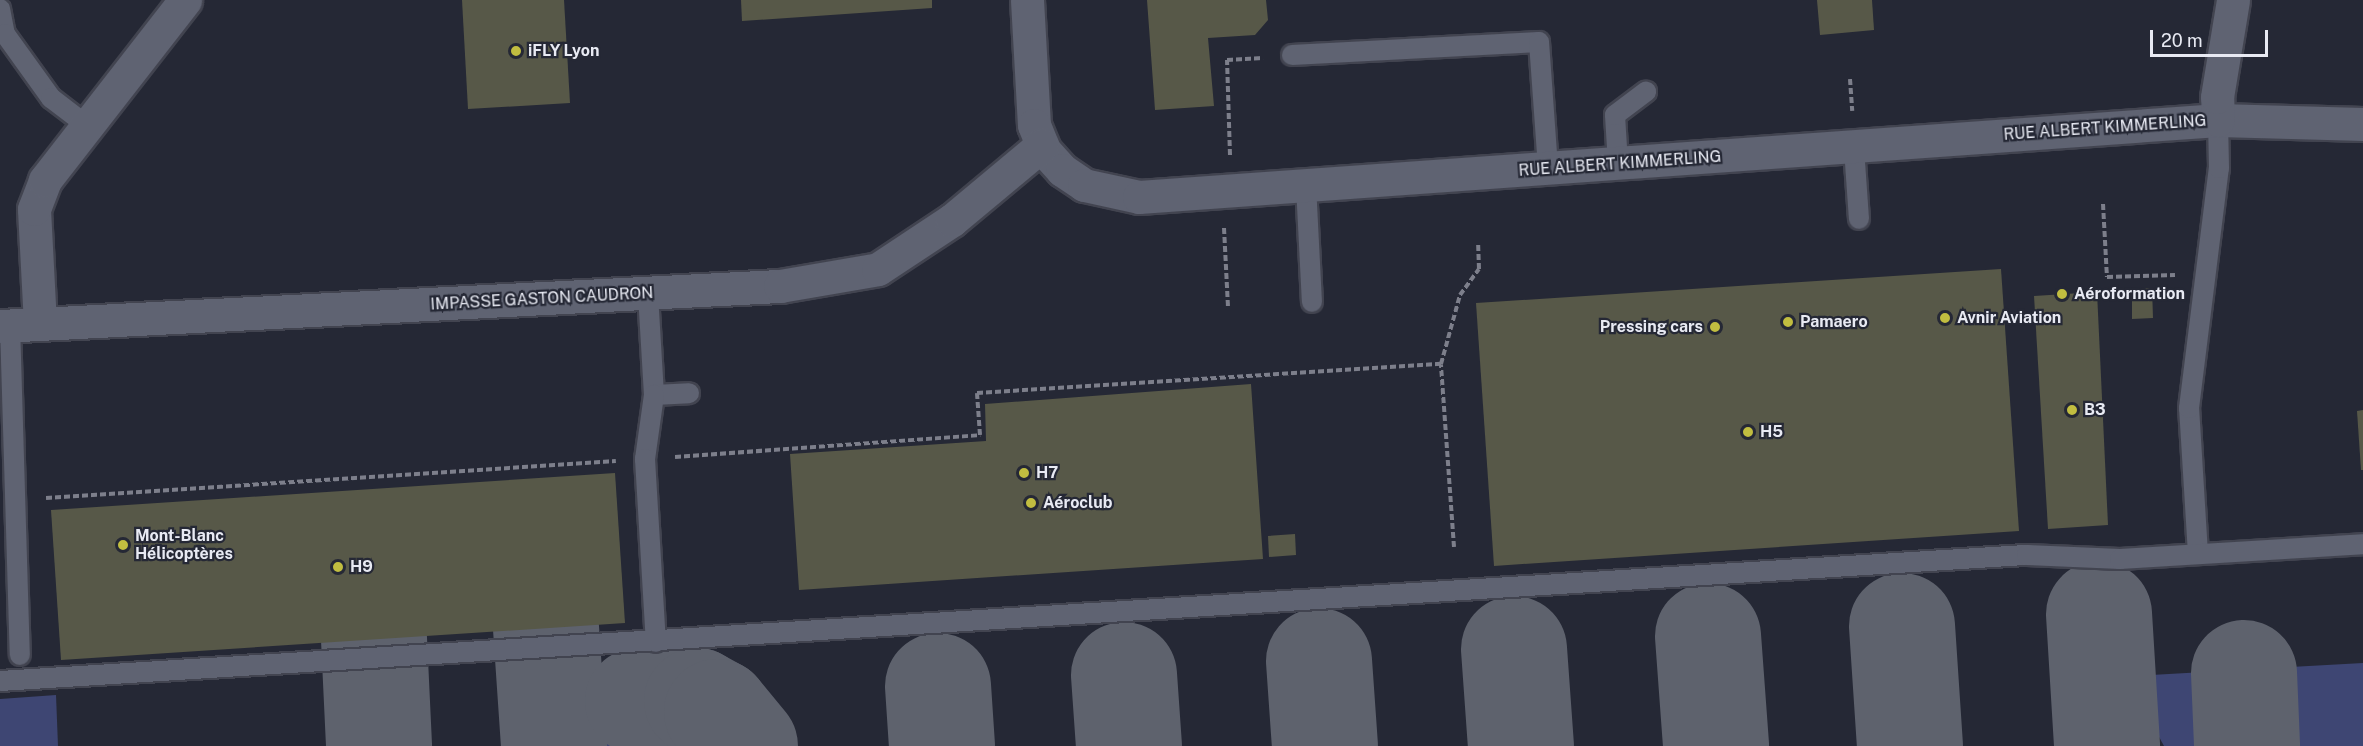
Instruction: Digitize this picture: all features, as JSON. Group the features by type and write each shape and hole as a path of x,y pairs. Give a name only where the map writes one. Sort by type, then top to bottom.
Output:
{"street":[{"path":"16,325 34,209 45,180 85,124 185,0"},
{"name":"RUE ALBERT KIMMERLING","path":"1027,0 1034,125 1042,145 1062,170 1084,185 1139,197 2218,120 2363,124"},
{"path":"2218,120 2217,97 2233,0"},
{"name":"IMPASSE GASTON CAUDRON","path":"16,325 780,286 878,269 952,220 1042,145"}],"lane":[{"path":"0,9 5,33 51,98 85,124"},
{"path":"1292,56 1539,42 1548,168"},
{"path":"1618,164 1615,115 1646,92"},
{"path":"2198,554 2189,408 2219,168 2218,120"},
{"path":"1854,147 1858,219"},
{"path":"1306,185 1312,302"},
{"path":"648,294 654,394 645,459 656,642"},
{"path":"16,325 13,500 20,655"},
{"path":"654,394 689,393"},
{"path":"0,681 2027,555 2120,559 2363,544"}],"path":[{"path":"2103,204 2107,277 2206,275"},
{"path":"1454,548 1441,364 1460,295 1479,269 1478,244"},
{"path":"13,500 980,435 977,393 1441,364"}],"shaded area":[{"path":"2363,663 2363,746 2164,746 2152,724 2147,690 2151,675"},
{"path":"56,695 58,746 0,746 0,699"},
{"path":"636,739 682,746 528,746 607,741"}],"building":[{"name":"iFLY Lyon","path":"462,0 564,0 570,103 468,109"},
{"path":"741,0 932,0 932,8 742,21"},
{"path":"1147,0 1266,0 1268,20 1255,35 1208,38 1214,106 1155,110"},
{"path":"1817,0 1872,0 1874,30 1820,35"},
{"name":"H5","path":"2001,269 2019,531 1494,566 1476,303"},
{"path":"2152,288 2153,318 2132,319 2132,290"},
{"name":"B3","path":"2097,292 2108,525 2048,529 2034,296"},
{"name":"H7","path":"1251,384 1263,559 799,590 790,454 986,441 985,404"},
{"path":"2363,410 2363,470 2361,470 2357,411"},
{"name":"H9","path":"615,473 625,623 61,660 51,510"},
{"path":"1295,534 1296,555 1269,557 1268,536"}],"taxiway":[{"path":"2099,614 2107,746"},
{"path":"1902,626 1910,746"},
{"path":"546,628 554,746"},
{"path":"1708,636 1716,746"},
{"path":"374,639 379,746"},
{"path":"1514,649 1521,746"},
{"path":"1319,661 1325,746"},
{"path":"2244,673 2247,746"},
{"path":"1124,675 1129,746"},
{"path":"938,686 942,746"},
{"path":"638,701 697,701 717,712 745,746"}],"place":[{"name":"iFLY Lyon","path":"516,51"},
{"name":"Aéroformation","path":"2062,294"},
{"name":"Avnir Aviation","path":"1945,318"},
{"name":"Pamaero","path":"1788,322"},
{"name":"Pressing cars","path":"1715,327"},
{"name":"B3","path":"2072,410"},
{"name":"H5","path":"1748,432"},
{"name":"H7","path":"1024,473"},
{"name":"Aéroclub","path":"1031,503"},
{"name":"Mont-Blanc Hélicoptères","path":"123,545"},
{"name":"H9","path":"338,567"}]}
